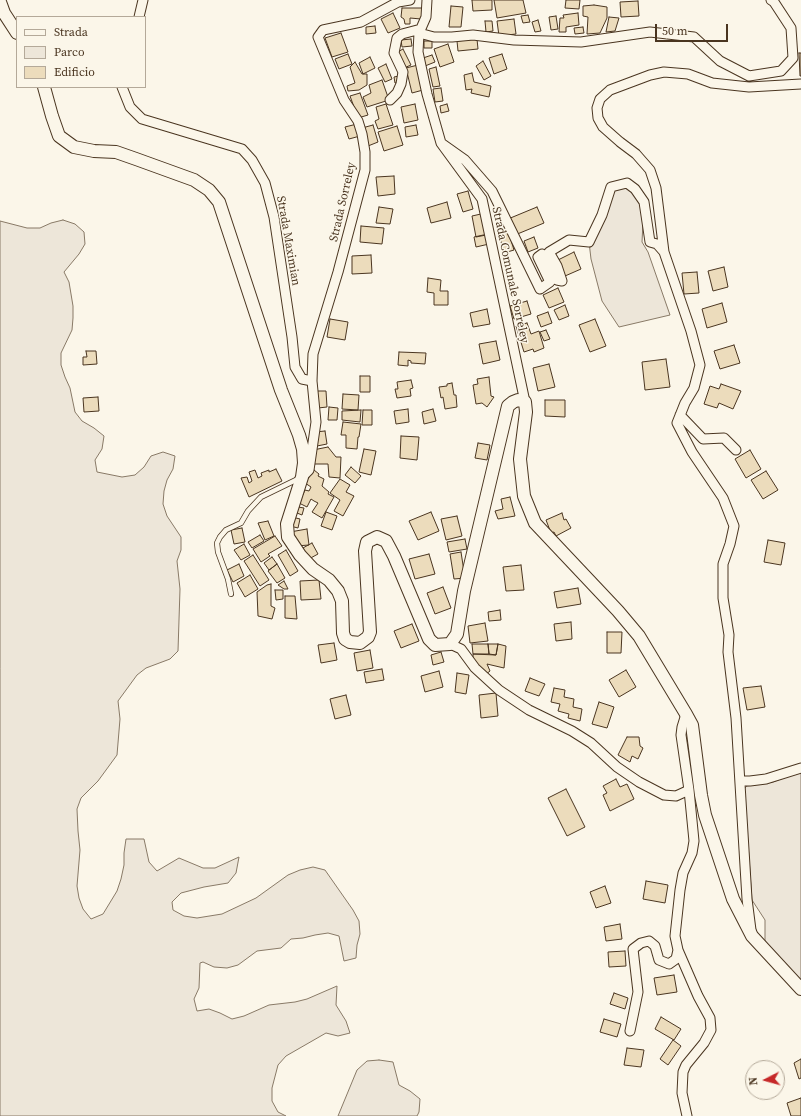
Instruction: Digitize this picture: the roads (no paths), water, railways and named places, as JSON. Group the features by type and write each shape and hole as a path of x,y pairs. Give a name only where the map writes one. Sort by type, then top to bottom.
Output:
{"street":[{"path":"139,16 143,0"},
{"path":"382,10 385,0"},
{"name":"Strada Sorreley","path":"302,477 309,470 316,422 312,381 313,354 338,272 365,170 365,152 358,121 344,100 318,37 323,30 361,22 398,2 410,0"},
{"name":"Strada Comunale Sorreley","path":"426,0 426,17 420,31 418,52 427,94 441,143 482,199 525,402"},
{"path":"390,100 397,93 401,84 403,72 394,52 397,38 402,34 420,31 434,37 473,35 514,40 581,42 650,32 694,37 720,61 749,76 781,71 794,58 791,28 774,2 771,0"},
{"path":"0,2 4,13 16,31"},
{"path":"752,936 746,898 736,718 728,652 729,635 724,598 723,564 734,526 723,498 692,452 677,423 694,388 700,365 691,331 664,252 656,188 650,170 636,154 604,128 598,118 597,108 600,99 610,90 664,72 688,74 712,83 749,87 801,84"},
{"path":"44,88 59,136 74,147 94,151 116,152 144,161 194,180 209,190 219,202 281,390 303,449 304,463 302,477 287,524 288,537 300,555 314,569 329,580 338,591 342,601 343,633 345,639 350,642 360,643 368,637 370,632 365,551 367,542 377,537 386,541 394,556 429,639 435,645 450,644 462,649 475,668 499,690 529,710 591,743 617,767 639,782 664,796 676,796 689,790"},
{"name":"Strada Maximian","path":"122,88 130,106 142,119 242,149 252,160 265,183 274,217 295,367 302,380 312,381"},
{"path":"441,143 465,160 492,191 540,289 550,282 538,257 542,254 557,280 562,281 549,252 569,240 589,242 602,215 611,187 627,183 635,189 644,202 650,242 657,244 664,252"},
{"path":"450,644 457,634 464,591 508,406 518,400 525,402 526,412 520,459 524,496 534,524 618,611 639,636 686,714 692,725 705,815 733,899 752,936 801,989"},
{"path":"680,415 703,439 724,438 736,450"},
{"path":"686,714 681,734 694,841 692,853 683,873 676,936 678,950 698,996 710,1018 711,1030 704,1043 686,1065 683,1072 682,1093 687,1116"},
{"path":"740,781 766,779 801,768"},
{"path":"630,1031 638,992 633,949 641,943 650,941 655,946 659,960 669,964 676,959 678,950"}],"lane":[{"path":"231,594 228,579 218,552 217,543 220,537 226,530 241,523 248,511 261,497 302,477"}]}
